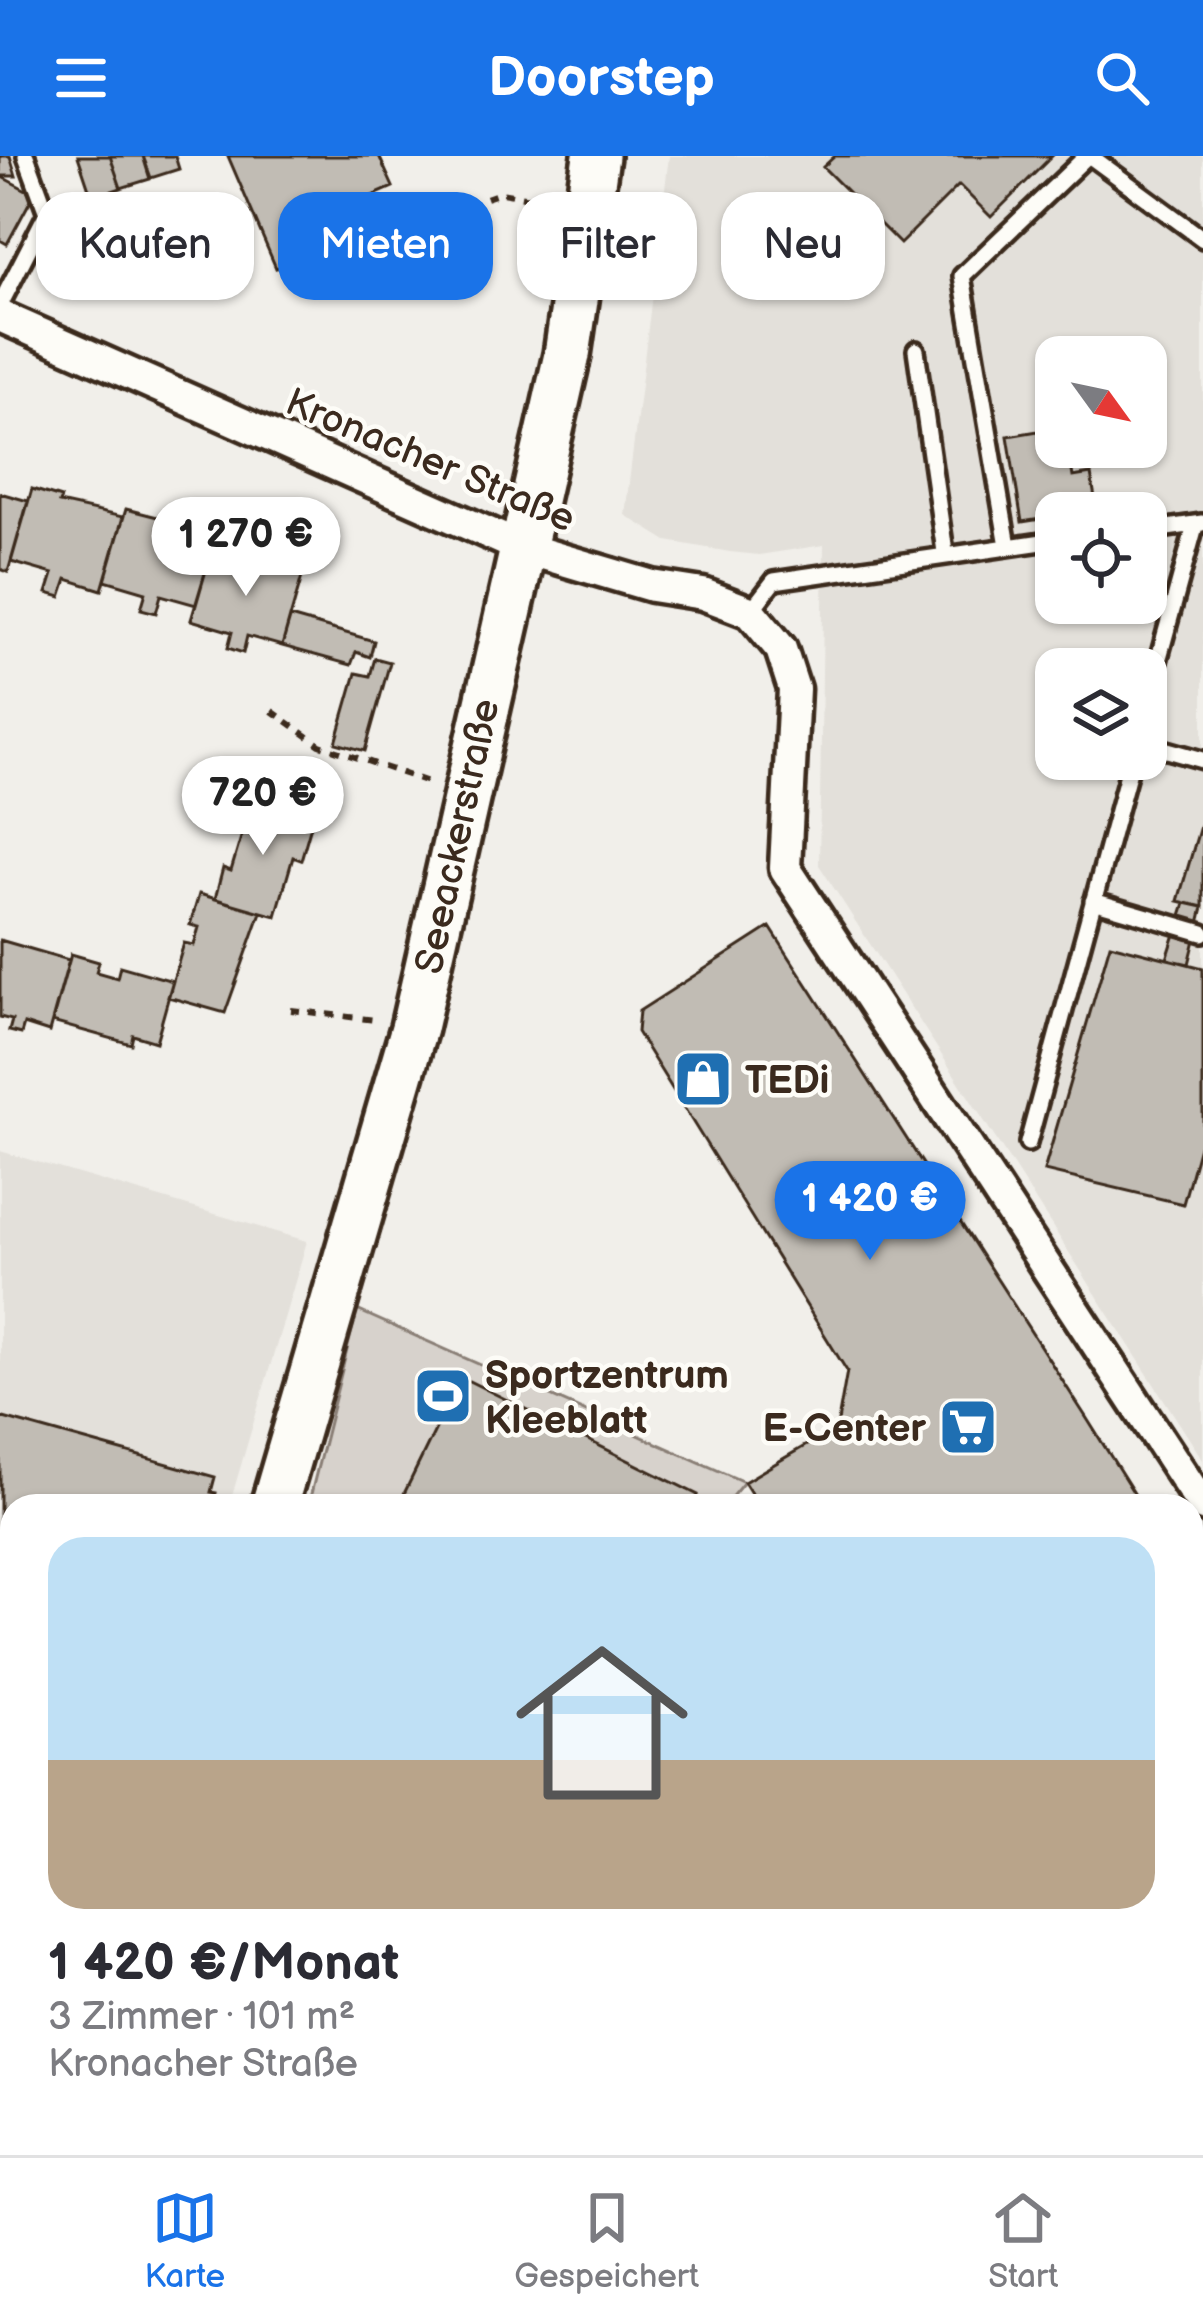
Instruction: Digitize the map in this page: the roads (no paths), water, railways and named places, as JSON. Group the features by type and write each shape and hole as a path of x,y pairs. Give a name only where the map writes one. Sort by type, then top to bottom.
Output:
{"main road":[{"name":"Seeackerstraße","path":"278,1494 414,1028 567,355 596,156"}],"street":[{"name":"Kronacher Straße","path":"0,316 520,547 652,586 703,594 750,612"},
{"path":"750,612 781,649 794,689 785,868 1195,1494"}],"lane":[{"path":"0,305 47,213 26,156"},
{"path":"1008,546 962,276 1088,156 1203,239"},
{"path":"916,350 944,553"},
{"path":"1163,648 1199,524 1167,528"},
{"path":"750,612 774,581 1035,543"},
{"path":"1167,750 1203,760"},
{"path":"1028,1143 1126,780"},
{"path":"1093,901 1203,933"}],"place":[{"name":"TEDi","path":"703,1079"},
{"name":"Sportzentrum Kleeblatt","path":"443,1396"},
{"name":"E-Center","path":"968,1427"}]}
